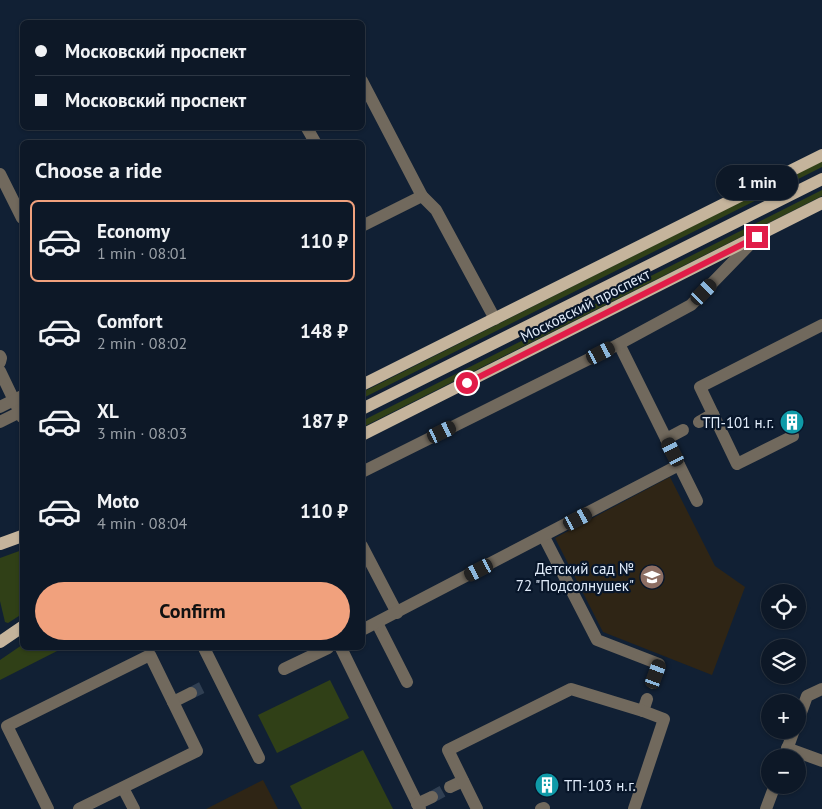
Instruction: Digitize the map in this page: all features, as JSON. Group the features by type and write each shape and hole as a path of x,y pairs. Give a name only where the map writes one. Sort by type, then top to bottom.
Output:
{"main road":[{"name":"Московский проспект","path":"365,384 822,154"},
{"name":"Московский проспект","path":"365,408 822,179"},
{"name":"Московский проспект","path":"365,434 822,204"},
{"path":"0,544 20,537"},
{"path":"0,642 20,628"}],"street":[{"path":"365,86 422,196 436,210 495,319"},
{"path":"0,174 20,214"},
{"path":"365,224 422,196"},
{"path":"366,469 619,344 691,306 757,237"},
{"path":"793,436 738,464 700,387 822,326"},
{"path":"619,344 697,501"},
{"path":"0,361 20,406"},
{"path":"0,407 20,406"},
{"path":"0,422 20,406"},
{"path":"699,422 713,414"},
{"path":"666,439 683,430"},
{"path":"365,629 679,466"},
{"path":"544,537 597,640 659,664 652,683"},
{"path":"365,552 397,613"},
{"path":"377,623 407,682"},
{"path":"205,650 259,758"},
{"path":"284,669 324,650"},
{"path":"342,650 418,806 432,796"},
{"path":"48,809 7,726 150,655 197,751 79,809"},
{"path":"207,685 219,679"},
{"path":"477,809 448,750 571,689 645,705 664,720 634,809"},
{"path":"806,699 807,696 822,689"},
{"path":"173,702 191,693"},
{"path":"806,757 822,761"},
{"path":"450,787 463,781"},
{"path":"123,788 134,809"},
{"path":"766,809 772,794"}],"shaded area":[{"name":"Детский сад № 72 \"Подсолнушек\"","path":"670,477 715,566 745,587 712,675 603,632 555,538"},
{"path":"263,780 278,809 206,809"}],"green space":[{"path":"822,161 822,167 365,397 365,391"},
{"path":"822,190 822,196 365,426 365,419"},
{"path":"20,551 20,615 8,623 5,622 0,601 0,558"},
{"path":"20,646 20,650 59,650 0,680 0,660"},
{"path":"330,680 349,718 277,753 258,715"},
{"path":"363,750 393,809 302,809 290,786"}],"tunnel":[{"path":"191,693 207,685"},
{"path":"432,797 450,787"}],"place":[{"name":"ТП-101 н.г.","path":"792,422"},
{"name":"Детский сад № 72 \"Подсолнушек\"","path":"652,577"},
{"name":"ТП-103 н.г.","path":"547,785"}],"route":[{"path":"467,383 757,237"}]}
